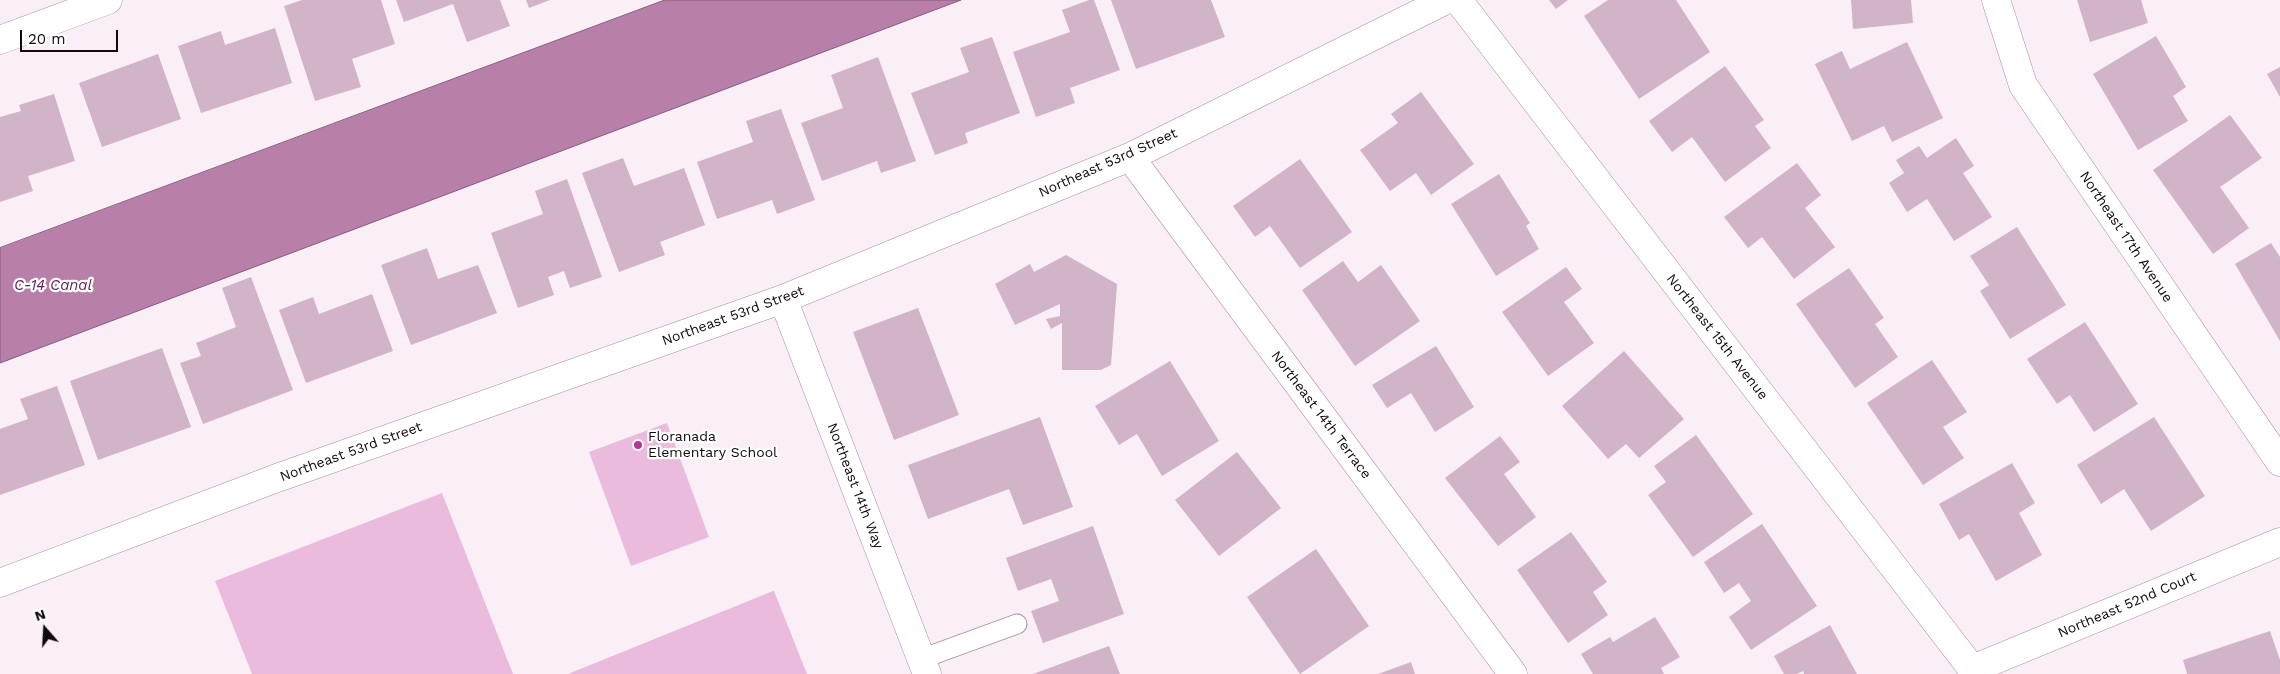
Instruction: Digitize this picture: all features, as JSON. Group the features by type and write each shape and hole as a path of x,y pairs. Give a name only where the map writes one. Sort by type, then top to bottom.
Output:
{"street":[{"path":"0,40 108,0"},
{"name":"Northeast 53rd Street","path":"0,584 277,478 782,299 1130,157 1446,0"},
{"name":"Northeast 15th Avenue","path":"1458,0 1975,671"},
{"name":"Northeast 17th Avenue","path":"1996,0 2023,85 2280,462"},
{"name":"Northeast 14th Terrace","path":"1130,157 1513,674"},
{"name":"Northeast 14th Way","path":"782,299 924,667"},
{"name":"Northeast 52nd Court","path":"1975,671 2280,542"}],"lane":[{"path":"924,667 1017,624"}],"shaded area":[{"path":"667,423 709,537 631,566 589,452"},
{"path":"442,493 513,674 252,674 215,581"},
{"path":"773,591 807,674 568,674"}],"water":[{"name":"C-14 Canal","path":"665,0 961,0 0,363 0,248"}],"building":[{"path":"302,0 381,0 395,44 352,59 361,87 315,101 284,6"},
{"path":"396,0 500,0 510,26 467,42 453,4 404,22"},
{"path":"526,0 550,0 529,8"},
{"path":"1094,0 1120,70 1070,88 1075,103 1036,117 1013,52 1070,32 1062,10"},
{"path":"1111,0 1211,0 1225,37 1136,69"},
{"path":"1549,0 1568,0 1556,9"},
{"path":"1608,0 1676,0 1710,52 1639,99 1584,16"},
{"path":"1851,0 1911,0 1913,23 1853,29"},
{"path":"2077,0 2141,0 2148,23 2090,42"},
{"path":"275,28 292,83 201,113 178,46 221,31 225,45"},
{"path":"2156,36 2186,87 2173,96 2188,121 2138,150 2093,74"},
{"path":"992,37 1020,113 965,133 968,143 935,155 911,93 969,72 960,48"},
{"path":"1907,42 1943,118 1892,142 1884,126 1852,141 1815,64 1842,51 1850,69"},
{"path":"158,54 181,119 102,147 79,83"},
{"path":"878,57 916,161 881,173 877,161 822,181 801,123 843,108 831,75"},
{"path":"1725,66 1764,120 1755,126 1771,148 1725,182 1692,137 1672,152 1649,121"},
{"path":"2280,67 2280,97 2267,74"},
{"path":"1421,92 1474,164 1431,195 1416,173 1390,191 1360,150 1398,123 1391,114"},
{"path":"54,94 75,161 28,176 33,191 0,202 0,117 21,111 19,105"},
{"path":"781,109 815,200 777,214 772,200 717,219 697,162 753,142 746,121"},
{"path":"2230,115 2262,158 2220,187 2249,228 2213,254 2153,170"},
{"path":"1956,138 1974,166 1963,173 1992,217 1954,241 1927,199 1907,212 1889,183 1904,173 1896,160 1919,146 1927,158"},
{"path":"623,158 634,186 684,168 705,225 660,242 665,255 619,272 582,173"},
{"path":"1300,159 1352,232 1300,268 1270,226 1255,237 1233,206"},
{"path":"1797,163 1821,195 1805,208 1835,247 1794,279 1762,237 1748,248 1724,217"},
{"path":"1499,174 1530,223 1526,226 1539,249 1496,276 1451,204"},
{"path":"567,179 602,277 570,288 564,271 548,277 554,295 518,308 491,233 543,214 535,191"},
{"path":"2017,227 2066,305 2010,339 1980,291 1989,285 1970,256"},
{"path":"2271,243 2280,257 2280,341 2235,264"},
{"path":"427,248 438,279 478,265 497,313 411,345 381,265"},
{"path":"1066,255 1117,284 1111,365 1101,370 1062,370 1062,323 1051,329 1046,319 1060,316 1060,304 1015,325 995,284 1030,264 1034,272"},
{"path":"1343,261 1358,282 1381,265 1420,321 1355,366 1302,290"},
{"path":"1566,267 1582,289 1564,302 1594,343 1548,376 1502,312"},
{"path":"1849,268 1884,318 1875,324 1898,357 1855,388 1796,304"},
{"path":"251,277 293,390 203,424 180,363 201,356 196,343 236,327 222,288"},
{"path":"372,294 393,351 306,383 279,310 313,297 319,314"},
{"path":"918,308 959,415 894,440 853,332"},
{"path":"2085,322 2138,404 2094,432 2070,395 2057,404 2027,359"},
{"path":"1436,346 1474,407 1435,432 1411,393 1387,408 1372,385"},
{"path":"162,348 191,427 98,460 70,381"},
{"path":"1624,351 1684,419 1639,458 1626,444 1608,459 1562,406"},
{"path":"1932,360 1967,412 1943,427 1964,458 1923,485 1867,403"},
{"path":"1170,361 1219,441 1162,476 1137,434 1119,445 1095,406"},
{"path":"57,386 85,465 0,495 0,429 28,419 20,399"},
{"path":"1040,417 1073,507 1023,525 1009,489 928,519 908,465"},
{"path":"2154,417 2205,496 2151,531 2124,489 2101,504 2077,465"},
{"path":"1696,435 1753,514 1693,557 1648,495 1666,482 1654,466"},
{"path":"1500,436 1520,462 1504,474 1536,517 1498,546 1445,478"},
{"path":"1237,452 1281,508 1219,556 1175,500"},
{"path":"2012,463 2035,503 2019,513 2042,555 1996,581 1969,534 1959,540 1939,504"},
{"path":"1762,524 1817,606 1751,650 1729,617 1751,601 1739,583 1724,593 1704,562"},
{"path":"1093,526 1124,614 1043,643 1031,611 1059,601 1051,579 1018,591 1006,558"},
{"path":"1571,532 1607,582 1593,592 1608,615 1568,643 1517,570"},
{"path":"1316,549 1369,626 1300,674 1247,597"},
{"path":"1655,617 1680,657 1661,668 1664,674 1593,674 1581,654 1610,637 1613,642"},
{"path":"1830,625 1857,674 1804,674 1803,671 1797,674 1784,674 1774,656"},
{"path":"2270,631 2280,660 2280,674 2187,674 2183,660"},
{"path":"1109,646 1120,674 1033,674"},
{"path":"1411,662 1415,674 1378,674"}],"place":[{"name":"Floranada Elementary School","path":"638,445"}]}
